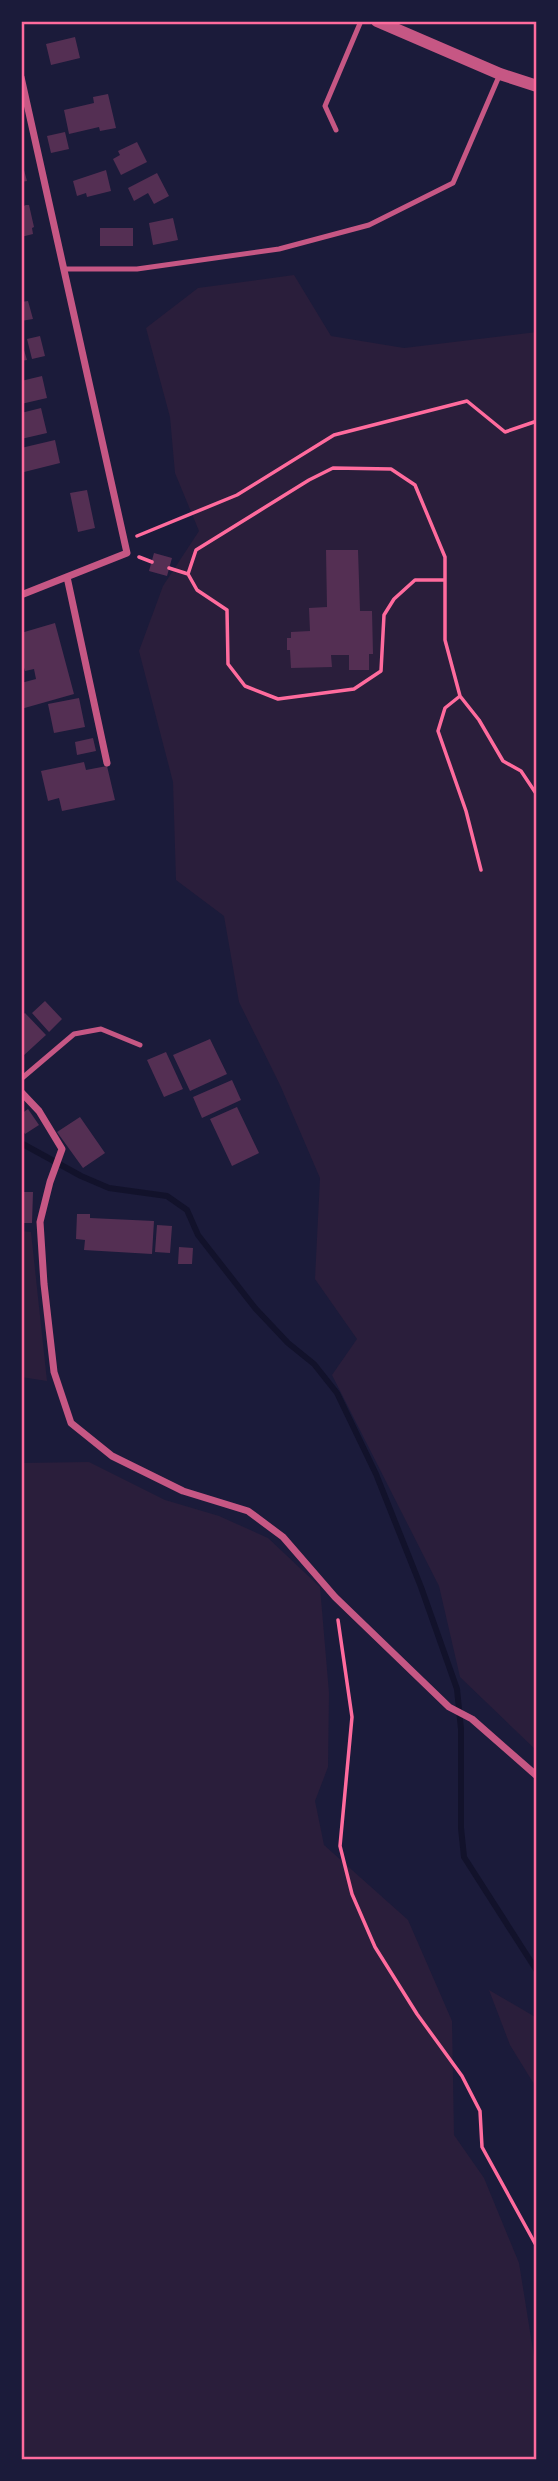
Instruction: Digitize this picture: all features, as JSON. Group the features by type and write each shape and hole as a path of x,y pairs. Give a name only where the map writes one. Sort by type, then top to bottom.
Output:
{"street":[{"path":"377,21 500,74 537,86"},
{"path":"21,77 127,553 21,595"},
{"path":"66,577 107,763"},
{"path":"21,1092 40,1111 62,1149 40,1222 54,1372 71,1423 112,1457 183,1491 248,1511 283,1538 335,1597 449,1707 472,1719 537,1776"}],"lane":[{"path":"335,130 325,106 361,21"},
{"path":"64,269 137,269 266,251 369,225 453,183 500,74"},
{"path":"21,1079 74,1034 101,1029 140,1045"}],"path":[{"path":"125,541 237,495 334,435 467,401 505,432 537,421"},
{"path":"188,574 196,550 309,480 333,468 391,469 415,485 446,557 445,640 460,696 479,720 503,761 521,771 537,795"},
{"path":"169,568 188,574 197,590 227,610 228,664 245,686 278,699 354,690 381,671 384,615 394,599 415,580 445,580"},
{"path":"460,696 445,708 438,731 462,798 481,870"},
{"path":"335,1597 352,1717 340,1846 352,1894 375,1947 417,2014 462,2076 480,2111 482,2147 537,2247"},
{"path":"537,2257 537,2311"}],"shaded area":[{"path":"294,275 331,336 404,348 537,332 537,1751 460,1677 439,1586 332,1375 357,1339 315,1279 320,1178 281,1087 239,1002 224,916 176,880 173,782 139,651 163,586 199,531 175,473 170,417 146,328 198,288"},
{"path":"21,1231 31,1232 47,1381 21,1377"},
{"path":"89,1462 165,1500 219,1516 268,1538 320,1587 329,1693 328,1767 315,1801 324,1845 408,1920 452,2021 454,2135 484,2178 519,2263 537,2375 537,2460 21,2460 21,1463"},
{"path":"489,1990 537,2018 537,2089 510,2045"}],"building":[{"path":"75,37 80,58 51,65 46,44"},
{"path":"108,94 116,128 100,131 99,127 69,134 64,110 94,103 93,97"},
{"path":"65,132 69,149 51,153 47,136"},
{"path":"137,142 147,162 121,175 113,159 120,155 118,151"},
{"path":"21,159 27,181 21,182"},
{"path":"106,170 111,191 87,197 86,193 77,196 73,181"},
{"path":"157,173 169,196 154,204 148,193 134,201 128,188"},
{"path":"29,205 33,234 21,237 21,207"},
{"path":"173,218 178,240 153,245 149,223"},
{"path":"100,228 133,228 133,246 100,246"},
{"path":"28,301 33,319 21,321 21,302"},
{"path":"40,336 45,356 32,359 27,339"},
{"path":"21,340 27,360 21,361"},
{"path":"42,376 47,398 21,404 21,381"},
{"path":"41,408 47,433 21,439 21,413"},
{"path":"55,440 60,463 24,472 21,448"},
{"path":"87,490 95,528 78,532 70,493"},
{"path":"326,550 358,550 360,611 372,611 373,654 369,654 369,670 349,670 349,655 331,655 332,667 291,668 287,638 291,638 291,632 310,631 309,608 327,607"},
{"path":"154,553 172,558 167,576 149,571"},
{"path":"55,623 74,694 21,709 21,683 36,679 34,669 25,671 21,658 21,633"},
{"path":"79,698 85,727 54,733 48,704"},
{"path":"93,738 96,751 77,755 75,742"},
{"path":"84,762 86,770 107,766 115,800 62,811 59,798 48,801 41,771"},
{"path":"45,1001 62,1019 49,1032 32,1013"},
{"path":"25,1013 46,1035 23,1056 21,1016"},
{"path":"210,1039 227,1074 190,1091 173,1055"},
{"path":"166,1052 183,1089 164,1097 147,1060"},
{"path":"232,1080 241,1100 202,1118 193,1097"},
{"path":"237,1107 259,1153 232,1166 210,1119"},
{"path":"28,1109 39,1125 25,1134 21,1127 21,1114"},
{"path":"80,1117 105,1153 83,1168 57,1132"},
{"path":"21,1192 33,1192 32,1223 21,1223"},
{"path":"77,1214 90,1214 90,1218 154,1221 152,1254 84,1250 85,1240 76,1239"},
{"path":"157,1225 172,1226 170,1253 155,1252"},
{"path":"179,1247 193,1248 192,1264 178,1264"}],"waterway":[{"path":"21,1143 109,1188 167,1196 187,1210 198,1235 255,1308 288,1343 314,1364 337,1393 376,1474 421,1587 457,1689 461,1729 461,1828 464,1857 537,1971"}]}
